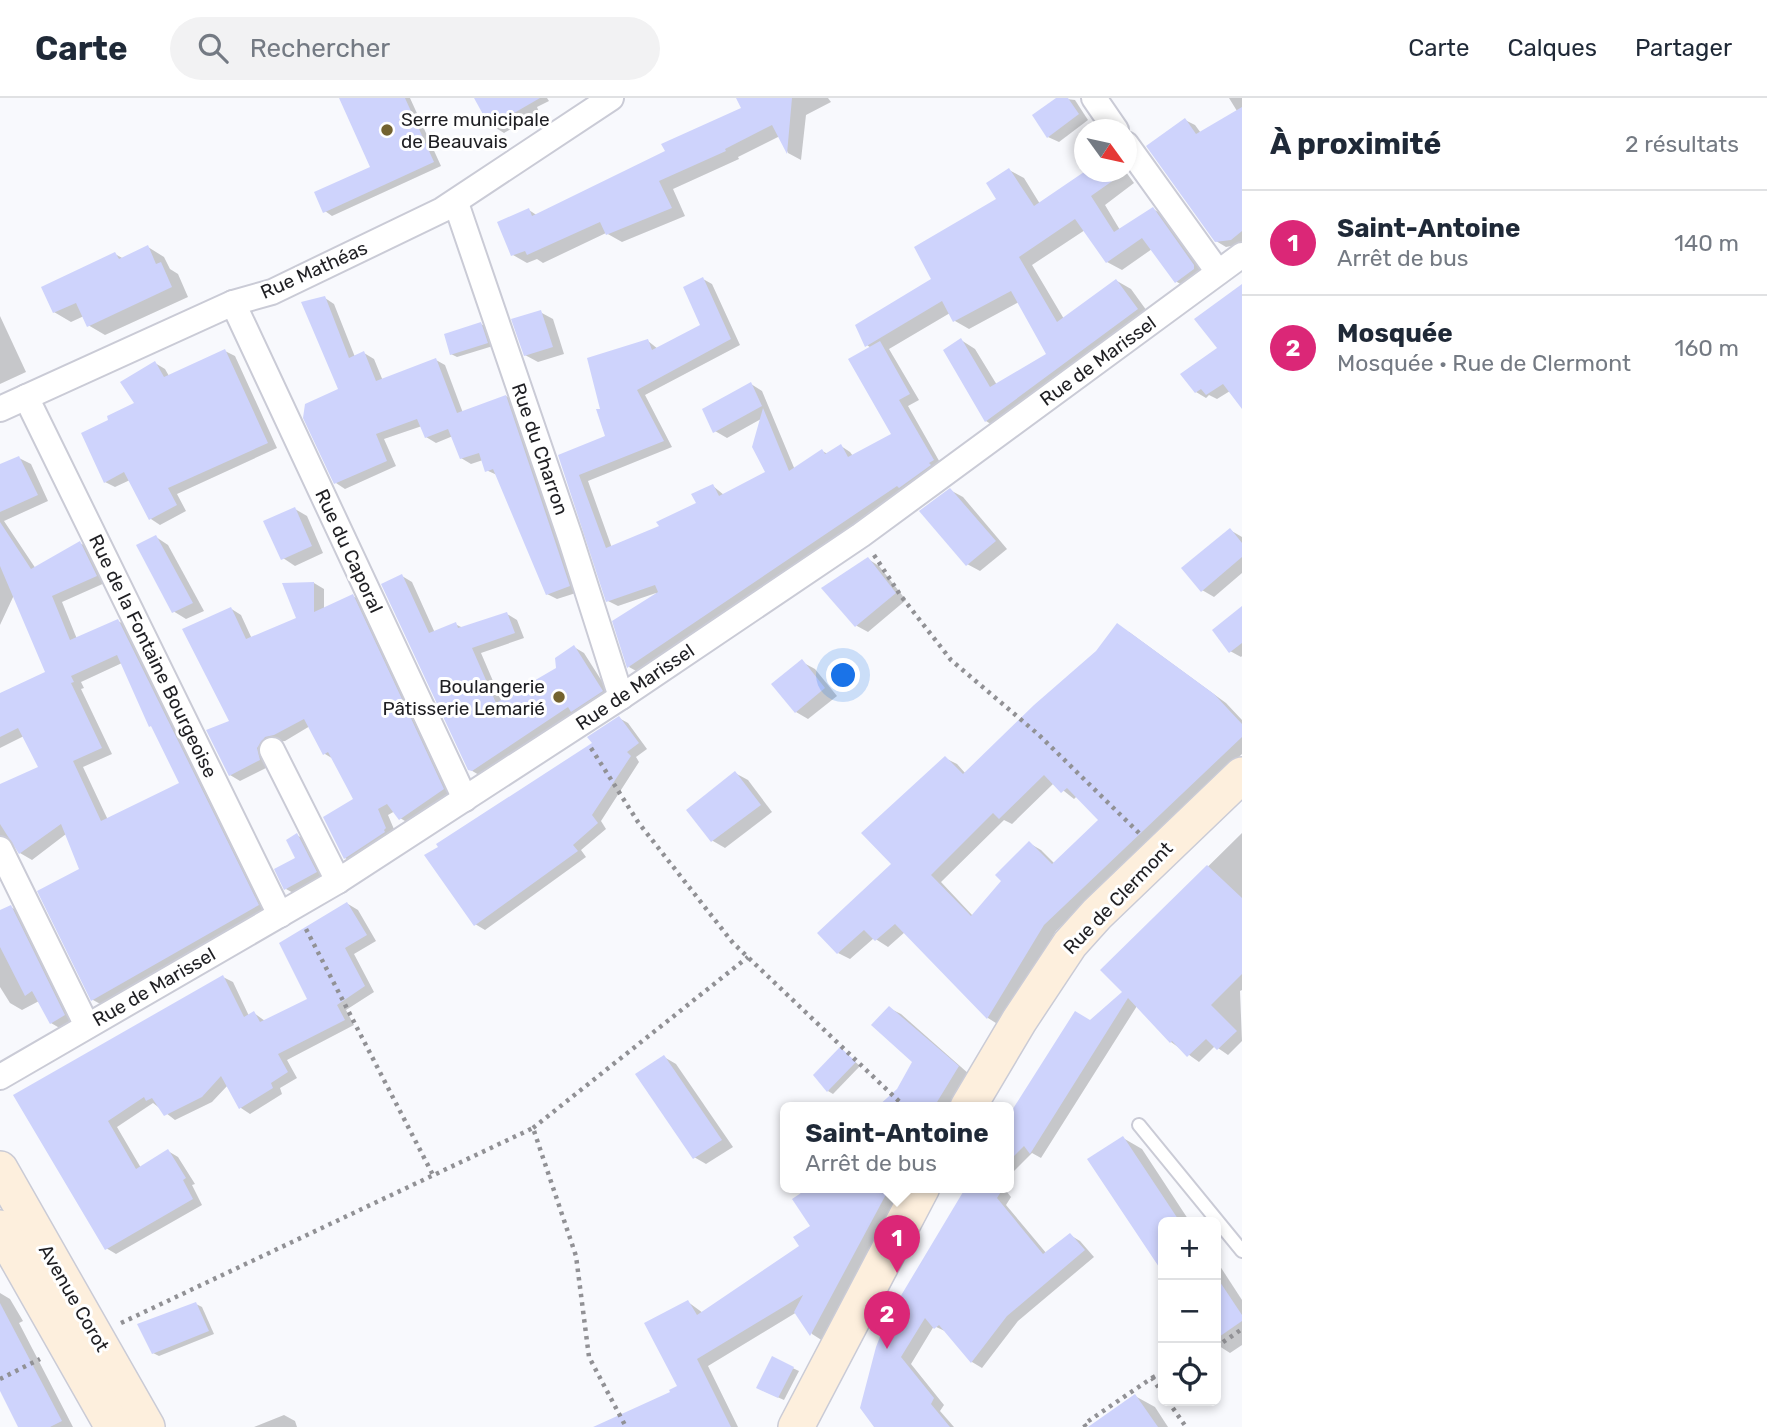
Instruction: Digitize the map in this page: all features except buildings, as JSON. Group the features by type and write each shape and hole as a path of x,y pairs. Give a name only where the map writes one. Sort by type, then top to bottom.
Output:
{"main road":[{"name":"Rue de Clermont","path":"971,1102 1070,944 1090,921 1242,775"},
{"name":"Avenue Corot","path":"0,1169 80,1340 113,1427"},
{"path":"804,1423 919,1193"},
{"name":"Avenue Corot","path":"0,1228 80,1340 147,1427"}],"street":[{"name":"Rue Mathéas","path":"0,410 233,303 272,292 456,203 611,98"},
{"path":"1094,98 1108,119"},
{"path":"1137,159 1218,272"},
{"name":"Rue du Charron","path":"456,203 570,537 621,697"},
{"name":"Rue de Marissel","path":"0,1077 338,881 621,697 861,535 1242,255"},
{"name":"Rue du Caporal","path":"233,303 465,799"},
{"name":"Rue de la Fontaine Bourgeoise","path":"26,397 287,911"},
{"path":"272,750 338,881"},
{"path":"0,849 87,1026"}],"lane":[{"path":"1139,1125 1242,1251"}],"path":[{"path":"861,535 901,596 951,660 1039,735 1160,853"},
{"path":"576,726 638,822 733,943 900,1102"},
{"path":"287,911 433,1175"},
{"path":"0,1378 533,1128 748,957"},
{"path":"533,1128 576,1256 589,1357 626,1427"},
{"path":"1221,1344 1242,1329"},
{"path":"1086,1427 1084,1424 1158,1375"},
{"path":"1152,1378 1158,1387"},
{"path":"1171,1406 1186,1427"}],"place":[{"name":"Serre municipale de Beauvais","path":"387,130"},
{"name":"Boulangerie Pâtisserie Lemarié","path":"559,697"},
{"name":"Saint-Antoine","path":"897,1273"},
{"name":"Mosquée","path":"887,1349"}]}
